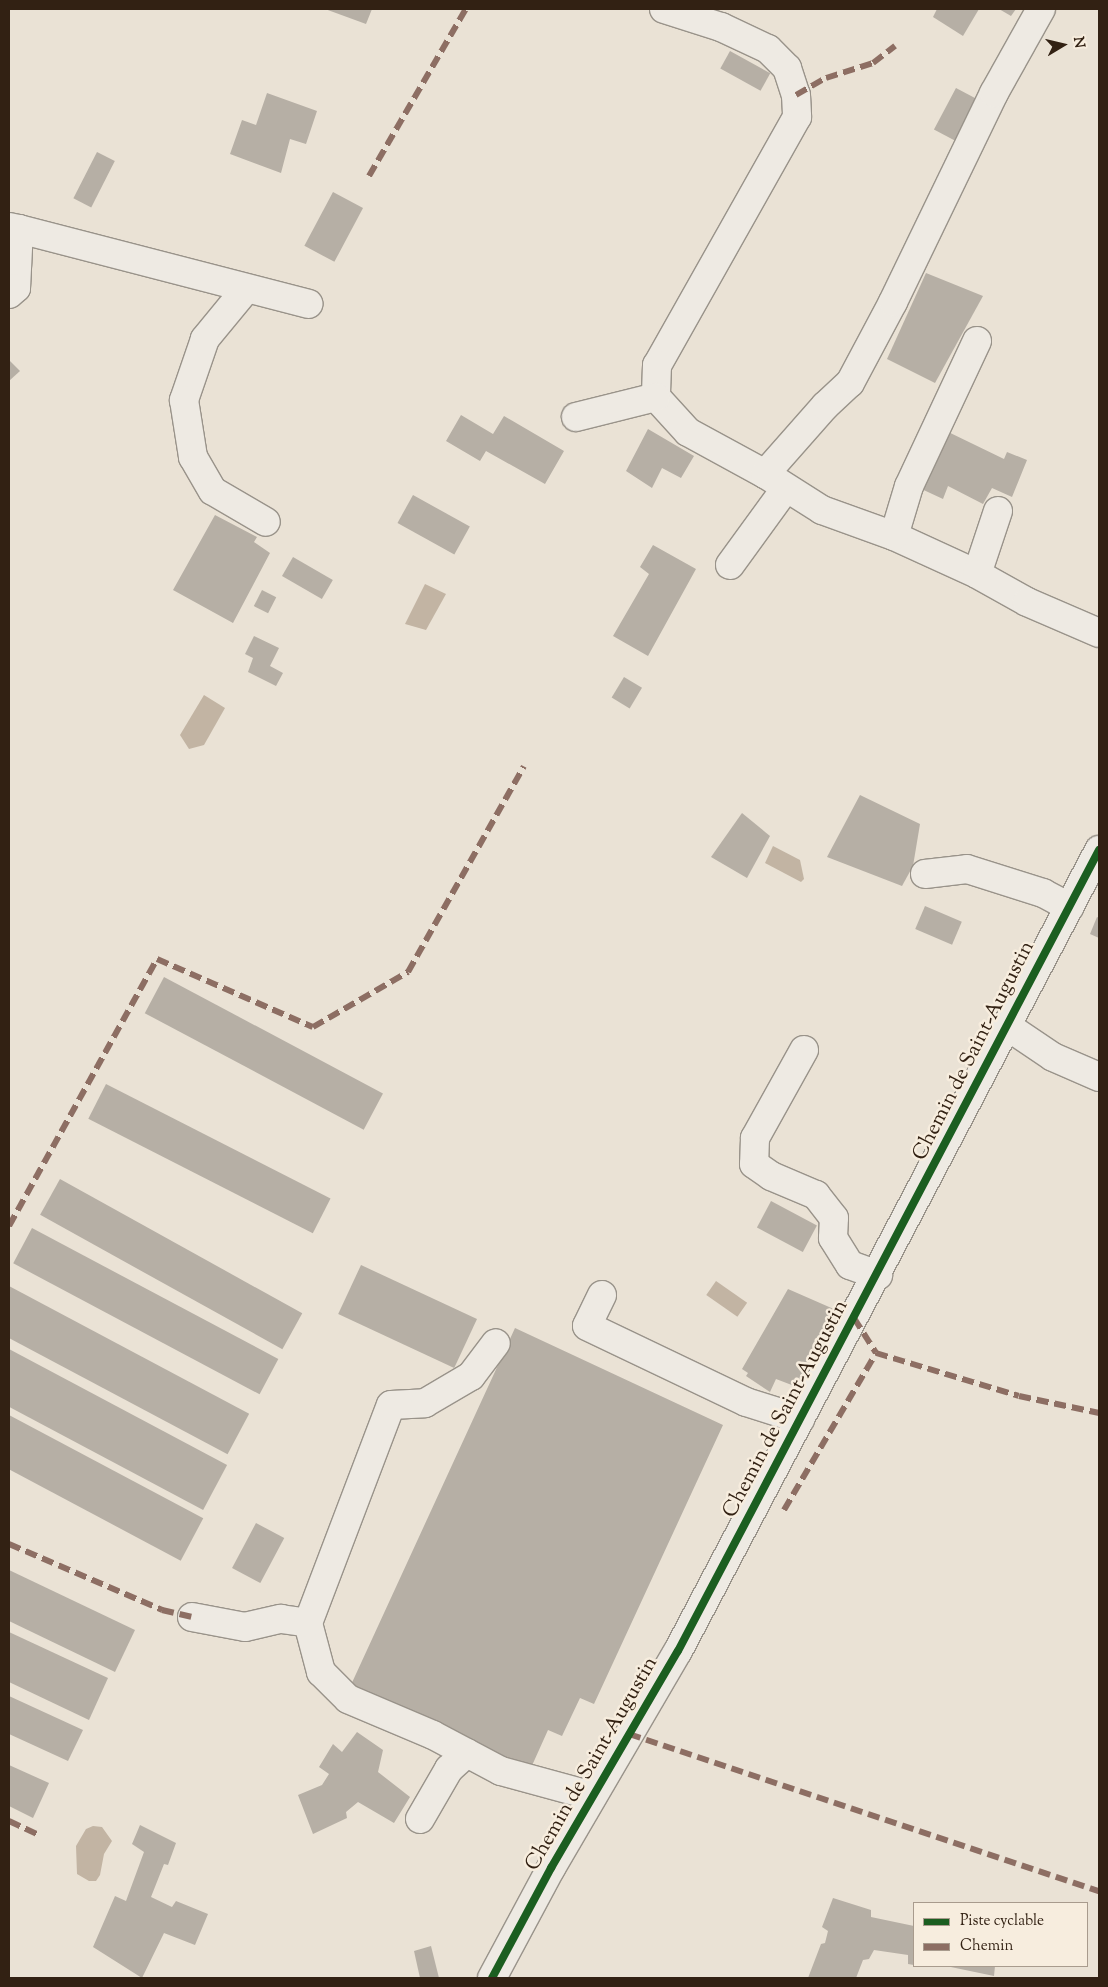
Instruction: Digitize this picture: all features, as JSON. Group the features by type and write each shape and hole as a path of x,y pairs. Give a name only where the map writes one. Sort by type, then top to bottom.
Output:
{"street":[{"path":"664,9 721,27 768,49 786,68 796,95 797,117 657,365 656,397 688,432 776,481 822,510 894,536 977,574 1027,602 1099,633"},
{"path":"730,565 776,481 825,406 850,383 894,302 994,93 1041,9"},
{"path":"9,294 16,288 14,228 308,304"},
{"path":"246,289 205,339 184,400 193,456 213,491 266,522"},
{"path":"894,536 909,486 977,341"},
{"path":"576,417 656,397"},
{"path":"977,574 998,511"},
{"name":"Chemin de Saint-Augustin","path":"492,1978 593,1796 678,1651 878,1274 1099,850"},
{"path":"925,874 967,869 1044,893 1069,907"},
{"path":"1006,1026 1054,1057 1099,1077"},
{"path":"804,1050 755,1138 754,1164 771,1176 816,1195 834,1218 833,1238 850,1265 878,1274"},
{"path":"602,1294 587,1326 746,1402 800,1419"},
{"path":"496,1343 471,1376 426,1403 391,1405 308,1623 321,1672 348,1699 433,1735 501,1771 593,1796"},
{"path":"192,1616 245,1627 280,1619 308,1623"},
{"path":"420,1819 449,1768 467,1753"}],"shaded area":[{"path":"425,584 446,594 426,630 405,624"},
{"path":"204,695 225,708 204,745 189,749 180,735"},
{"path":"773,846 800,860 804,879 801,882 765,863"},
{"path":"716,1281 747,1303 737,1317 706,1295"},
{"path":"93,1826 102,1827 112,1841 104,1854 100,1875 96,1881 89,1881 77,1874 76,1846 86,1829"}],"building":[{"path":"325,9 372,9 366,24"},
{"path":"937,9 979,9 963,36 933,17"},
{"path":"999,9 1016,9 1011,16"},
{"path":"730,51 770,73 761,91 720,68"},
{"path":"956,88 982,102 960,144 934,129"},
{"path":"267,93 317,111 306,144 290,139 281,173 230,154 242,120 256,125"},
{"path":"97,152 115,161 91,207 73,198"},
{"path":"333,192 363,208 334,262 304,246"},
{"path":"926,273 983,296 935,383 887,359"},
{"path":"9,360 20,371 9,381"},
{"path":"461,415 493,434 504,416 564,451 545,484 486,451 480,461 446,441"},
{"path":"940,428 1004,459 1007,452 1027,460 1012,497 992,488 983,504 948,486 943,499 915,486"},
{"path":"648,429 694,456 681,478 662,468 652,488 626,471"},
{"path":"413,495 470,527 454,555 397,523"},
{"path":"215,515 257,537 254,542 270,553 233,623 173,590"},
{"path":"653,545 696,569 648,656 613,636 649,574 640,567"},
{"path":"293,557 333,580 322,599 282,576"},
{"path":"262,590 276,597 268,613 254,606"},
{"path":"254,636 279,648 270,666 283,673 276,686 248,672 253,658 245,654"},
{"path":"624,677 642,688 630,708 612,698"},
{"path":"860,795 920,824 913,866 902,886 827,857"},
{"path":"742,813 770,836 747,878 711,857"},
{"path":"925,906 962,922 952,945 915,929"},
{"path":"1097,917 1099,918 1099,938 1090,934"},
{"path":"164,977 383,1093 364,1130 145,1013"},
{"path":"106,1084 331,1198 313,1233 88,1119"},
{"path":"60,1179 302,1313 282,1349 40,1215"},
{"path":"771,1201 817,1225 803,1252 757,1227"},
{"path":"32,1228 278,1359 260,1394 13,1263"},
{"path":"361,1265 477,1319 454,1368 338,1314"},
{"path":"9,1286 249,1414 228,1454 9,1338"},
{"path":"788,1289 836,1310 797,1387 776,1379 770,1392 746,1376 748,1373 742,1369"},
{"path":"515,1328 723,1425 594,1704 580,1698 562,1736 548,1730 530,1770 350,1687"},
{"path":"9,1349 227,1465 203,1510 9,1407"},
{"path":"9,1415 203,1518 181,1561 9,1469"},
{"path":"256,1523 284,1538 260,1583 232,1568"},
{"path":"9,1570 135,1630 115,1672 9,1621"},
{"path":"9,1632 108,1678 89,1720 9,1682"},
{"path":"9,1696 83,1730 68,1761 9,1734"},
{"path":"357,1732 383,1750 378,1772 410,1797 394,1823 358,1802 346,1812 347,1818 313,1834 298,1795 322,1785 329,1774 319,1767 333,1744 342,1752"},
{"path":"9,1765 49,1783 33,1818 9,1806"},
{"path":"140,1825 176,1843 168,1865 164,1864 151,1897 172,1907 176,1901 208,1914 195,1945 164,1933 142,1978 93,1947 115,1896 126,1901 144,1852 132,1844"},
{"path":"833,1898 871,1910 871,1917 913,1926 913,1965 908,1964 908,1955 874,1950 869,1959 863,1960 856,1978 808,1978 821,1944 825,1943 828,1931 822,1927"},
{"path":"431,1946 439,1978 420,1978 414,1951"},
{"path":"951,1967 995,1967 994,1976"}],"marked path":[{"path":"369,176 466,9"},
{"path":"796,95 826,78 873,63 895,46"},
{"path":"9,1226 157,959 313,1027 408,972 524,766"},
{"path":"854,1318 876,1353"},
{"path":"784,1510 876,1353 1019,1396 1099,1413"},
{"path":"9,1544 162,1610 192,1617"},
{"path":"629,1734 1099,1891"},
{"path":"9,1821 37,1834"}],"cycle path":[{"path":"492,1978 551,1868 678,1651 1099,850"}]}
